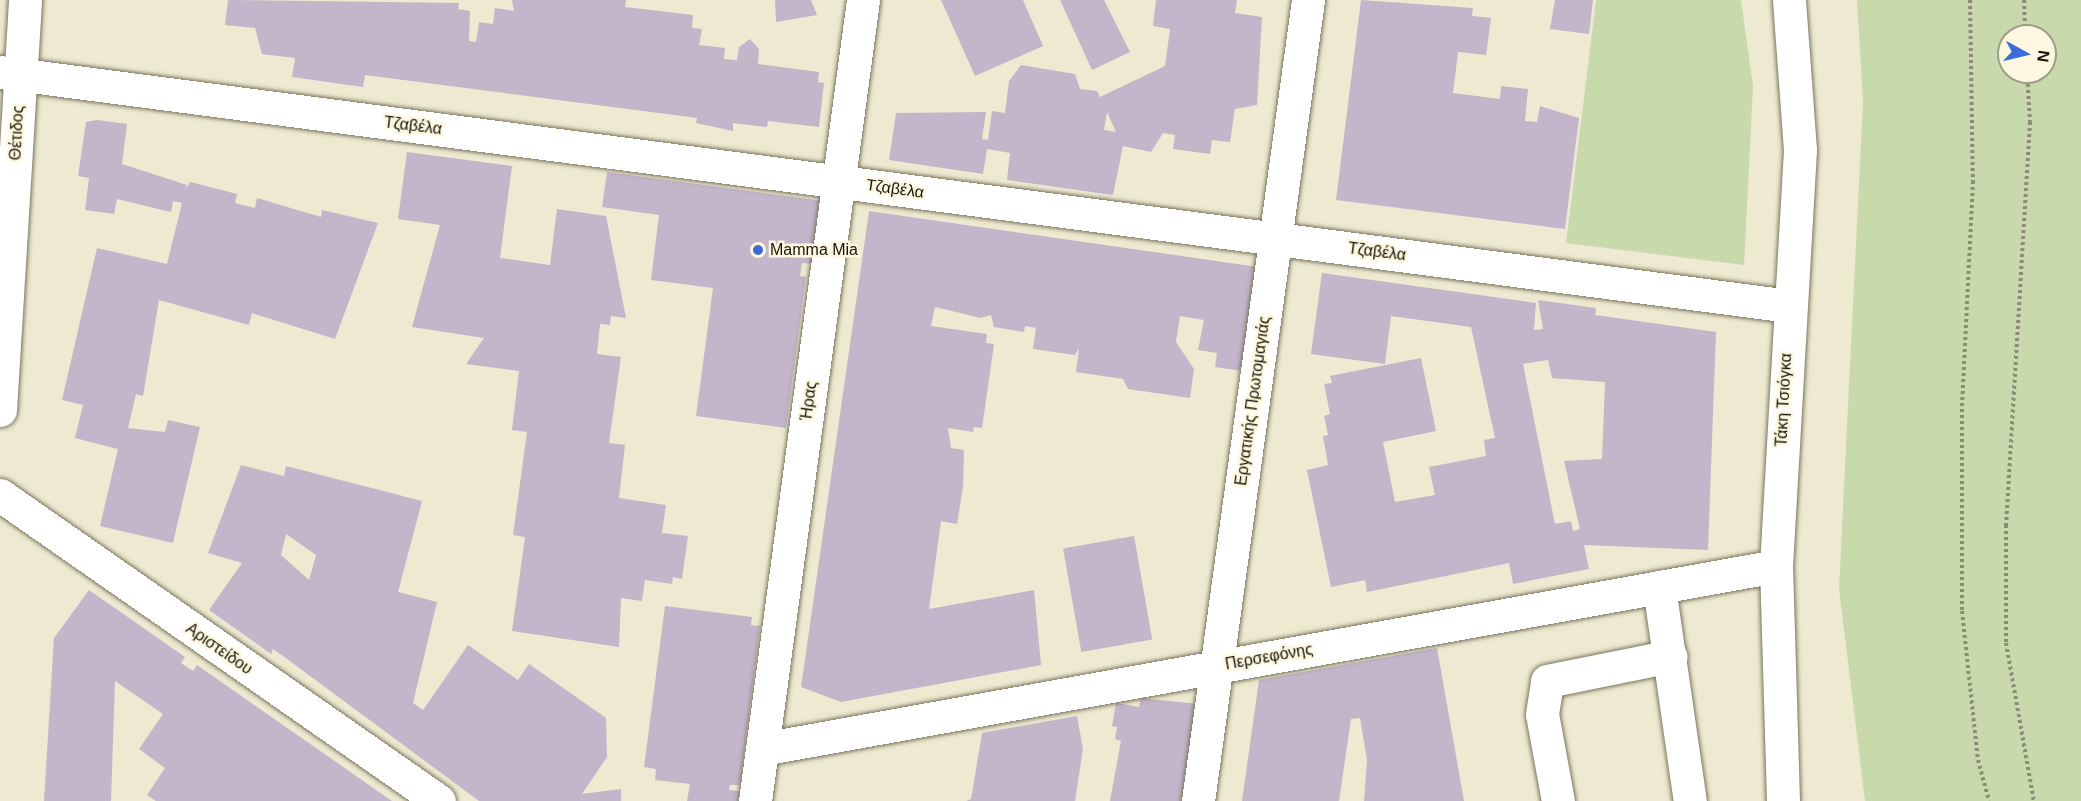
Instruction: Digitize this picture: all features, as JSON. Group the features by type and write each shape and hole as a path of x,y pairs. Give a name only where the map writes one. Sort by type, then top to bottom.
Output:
{"street":[{"name":"Θέτιδος","path":"0,410 10,73 25,0"},
{"name":"Ήρας","path":"754,801 863,0"},
{"name":"Εργατικής Πρωτομαγιάς","path":"1198,801 1308,0"},
{"name":"Τάκη Τσιόγκα","path":"1782,801 1776,566 1800,150 1789,0"},
{"name":"Τζαβέλα","path":"10,73 1790,306"},
{"name":"Αριστείδου","path":"0,495 439,801"},
{"name":"Περσεφόνης","path":"762,749 1776,566"},
{"path":"1659,586 1671,656 1690,801"},
{"path":"1558,801 1542,714 1547,681 1671,656"}],"path":[{"path":"1970,0 1973,181 1962,409 1962,610 1978,760 1989,801"},
{"path":"2024,0 2025,24"},
{"path":"2028,84 2030,122 2006,525 2006,643 2034,801"}],"green space":[{"path":"1596,0 1741,0 1753,86 1744,265 1566,243"},
{"path":"1857,0 2081,0 2081,801 1865,801 1839,589 1863,101"}],"building":[{"path":"228,0 459,3 458,9 470,11 469,41 476,42 479,22 493,24 495,8 514,11 512,0 626,0 625,7 693,15 692,28 702,29 699,45 725,48 724,59 737,60 739,47 750,39 759,49 758,64 819,72 818,82 824,83 819,127 768,121 767,127 733,123 733,131 696,123 697,118 365,75 363,87 292,77 295,58 262,54 255,28 225,25"},
{"path":"775,0 811,0 817,15 776,22"},
{"path":"941,0 1023,0 1043,46 975,76"},
{"path":"1060,0 1104,0 1130,52 1092,70"},
{"path":"1156,0 1237,0 1235,13 1262,17 1257,105 1235,109 1230,142 1212,140 1210,154 1173,149 1175,135 1163,133 1151,152 1123,146 1113,195 1007,180 1010,153 987,149 983,174 889,160 896,113 986,112 982,139 988,140 992,111 1005,113 1009,81 1021,65 1075,74 1080,89 1097,91 1100,97 1165,66 1170,29 1153,26","holes":["1107,112 1116,132 1104,130"]},
{"path":"1361,0 1473,8 1472,16 1491,18 1486,55 1458,52 1453,93 1500,99 1501,86 1528,89 1525,121 1537,122 1540,106 1579,118 1565,229 1336,200"},
{"path":"1555,0 1593,0 1589,34 1550,29"},
{"path":"97,120 127,124 122,164 187,185 185,191 190,182 237,194 235,203 255,208 257,198 321,217 322,210 378,223 335,339 252,313 249,325 159,300 143,396 136,394 128,428 165,432 168,420 200,427 173,543 100,526 118,449 75,438 83,405 62,400 97,248 167,264 182,203 173,201 171,212 117,199 114,214 85,210 89,178 78,176 86,122"},
{"path":"407,152 512,166 500,258 550,265 557,209 606,216 626,318 611,316 610,325 600,324 597,354 621,357 609,443 625,445 619,498 666,505 662,533 688,536 682,579 673,577 672,584 645,580 642,601 621,598 619,647 512,631 525,537 513,535 527,432 512,430 519,371 466,364 484,338 412,327 440,225 398,219"},
{"path":"607,172 823,201 814,264 802,263 800,276 806,277 786,428 696,416 713,288 651,280 659,215 602,207"},
{"path":"869,211 1265,268 1250,372 1215,367 1217,353 1198,350 1204,320 1180,316 1176,342 1194,369 1190,398 1128,389 1123,379 1076,372 1079,348 1075,355 1033,349 1036,328 1025,326 1024,332 994,327 991,315 981,318 935,307 931,326 987,334 986,343 994,344 982,428 974,427 973,432 948,428 951,448 964,450 963,487 957,524 941,521 929,609 1034,590 1041,665 841,702 801,687"},
{"path":"1322,273 1536,303 1534,330 1543,329 1538,300 1596,308 1595,315 1716,332 1708,550 1584,545 1589,569 1513,584 1509,563 1367,592 1365,580 1331,587 1307,470 1328,465 1323,436 1328,435 1324,416 1330,414 1324,384 1332,383 1330,376 1421,358 1436,431 1383,442 1395,502 1435,495 1429,467 1486,456 1484,440 1495,438 1471,327 1391,316 1385,364 1311,354","holes":["1548,360 1552,378 1605,382 1602,459 1564,461 1580,529 1573,531 1571,521 1555,524 1523,364"]},
{"path":"241,465 284,476 286,466 422,501 398,592 437,602 413,703 423,710 468,645 518,680 529,664 606,718 607,757 582,794 621,789 621,801 479,801 283,656 273,649 271,654 209,610 242,563 208,553","holes":["286,534 316,555 309,580 281,555"]},
{"path":"1134,536 1152,639 1081,652 1063,549"},
{"path":"89,590 185,657 181,663 193,671 197,665 392,801 156,801 147,795 165,768 139,749 163,714 115,681 111,801 44,801 54,638"},
{"path":"665,606 752,617 751,625 760,626 740,785 730,785 729,790 740,791 738,801 687,801 690,784 655,780 656,769 644,767"},
{"path":"1437,648 1464,801 1364,801 1367,760 1360,718 1351,719 1339,801 1242,801 1259,680"},
{"path":"1141,698 1198,704 1181,801 1110,801 1121,741 1115,739 1117,727 1112,726 1116,703 1139,707"},
{"path":"1077,716 1083,749 1075,801 966,801 971,799 982,733"}],"place":[{"name":"Mamma Mia","path":"758,250"}]}
